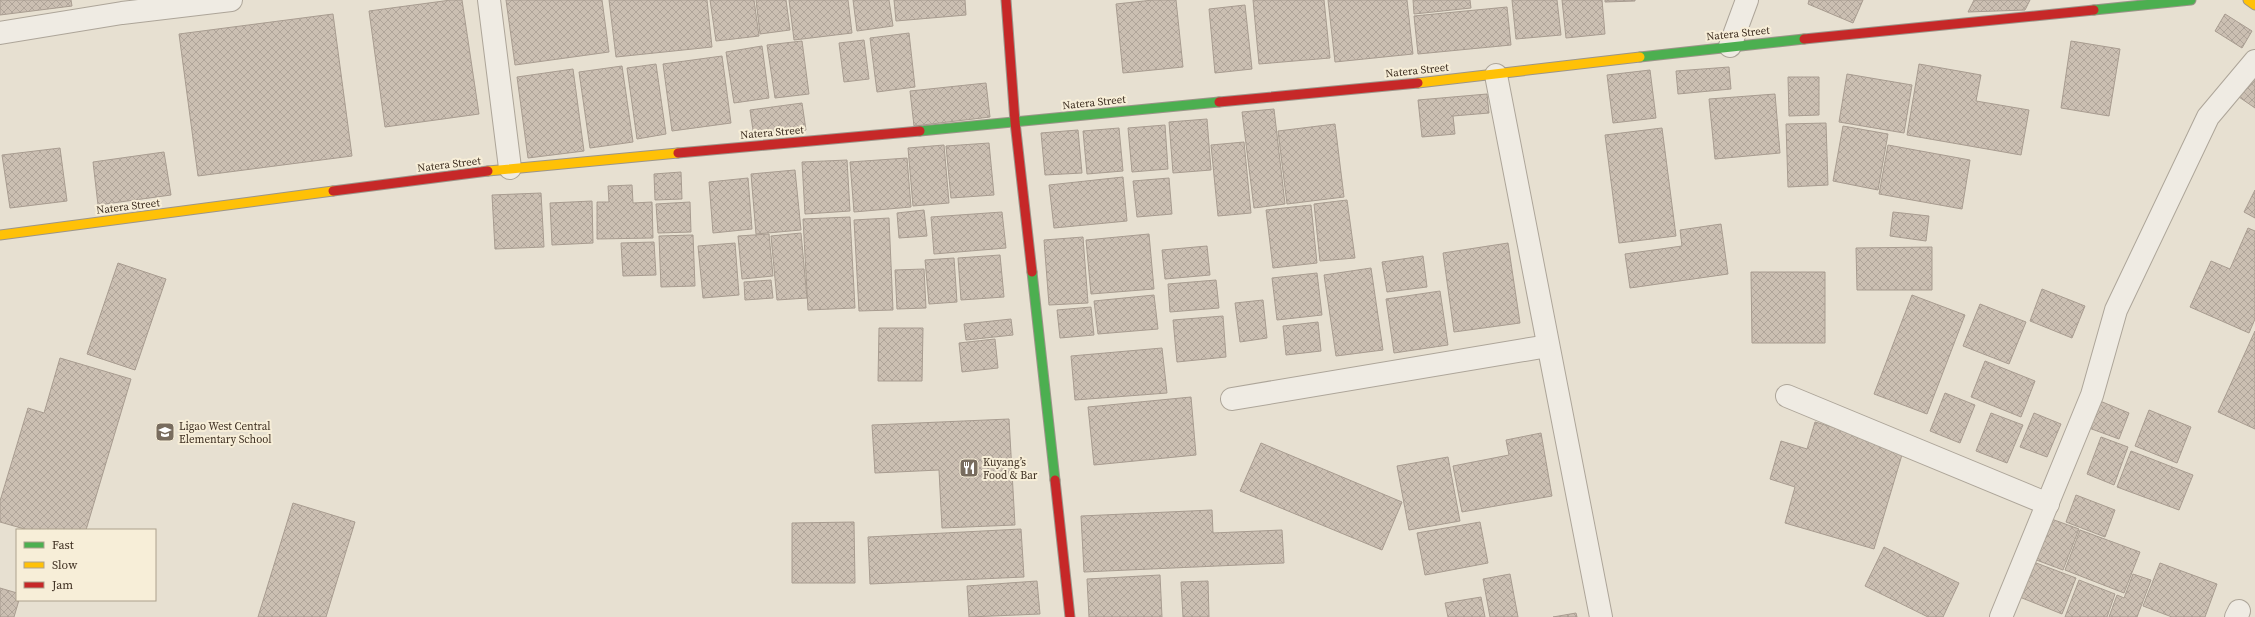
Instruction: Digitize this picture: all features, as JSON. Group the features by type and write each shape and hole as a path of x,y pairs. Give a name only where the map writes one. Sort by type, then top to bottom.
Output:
{"street":[{"path":"0,33 121,6 231,0"},
{"path":"489,0 510,168"},
{"path":"1006,0 1016,122 1070,617"},
{"path":"1730,46 1747,0"},
{"name":"Natera Street","path":"0,235 510,168 1016,122 1496,74 1730,46 2192,0"},
{"path":"2248,0 2255,5"},
{"path":"2001,617 2092,395 2116,310 2208,117 2255,61"},
{"path":"1496,74 1601,617"},
{"path":"1232,399 1548,346"},
{"path":"1787,396 2048,504"}],"building":[{"path":"0,0 71,0 72,6 0,15"},
{"path":"451,0 462,0 479,114 385,127 369,11"},
{"path":"506,0 602,0 609,52 515,65"},
{"path":"609,0 707,0 712,47 616,57"},
{"path":"710,0 754,0 759,36 716,41"},
{"path":"756,0 786,0 790,30 760,34"},
{"path":"789,0 848,0 852,33 794,40"},
{"path":"853,0 889,0 893,26 857,31"},
{"path":"894,0 965,0 966,15 896,21"},
{"path":"1153,0 1176,0 1183,67 1123,73 1116,4"},
{"path":"1253,0 1324,0 1330,58 1259,64"},
{"path":"1328,0 1407,0 1413,54 1335,62"},
{"path":"1413,0 1470,0 1471,8 1414,14"},
{"path":"1512,0 1557,0 1561,35 1516,39"},
{"path":"1562,0 1602,0 1605,34 1566,38"},
{"path":"1605,0 1635,0 1635,1 1605,2"},
{"path":"1809,0 1863,0 1853,23 1808,4"},
{"path":"1974,0 2030,0 2025,10 1968,12"},
{"path":"1245,5 1252,69 1215,73 1209,9"},
{"path":"1507,7 1511,45 1418,54 1414,16"},
{"path":"333,14 352,156 198,176 179,34"},
{"path":"2225,14 2252,31 2242,48 2215,31"},
{"path":"909,33 915,87 877,92 870,38"},
{"path":"864,40 869,79 844,82 839,43"},
{"path":"802,41 809,94 775,98 767,45"},
{"path":"2071,41 2120,49 2109,116 2061,108"},
{"path":"762,46 769,98 734,103 726,52"},
{"path":"722,56 731,123 672,131 663,64"},
{"path":"656,64 666,134 637,139 627,68"},
{"path":"1919,64 1981,75 1976,101 2029,110 2021,155 1907,135"},
{"path":"622,66 633,142 590,148 579,72"},
{"path":"1729,67 1731,89 1678,94 1676,71"},
{"path":"573,69 584,151 528,158 517,77"},
{"path":"1650,70 1656,118 1613,123 1607,75"},
{"path":"2255,71 2255,108 2239,97"},
{"path":"1847,74 1912,85 1904,133 1839,122"},
{"path":"1788,77 1819,77 1819,115 1789,116"},
{"path":"986,83 990,117 914,126 910,91"},
{"path":"1487,94 1489,113 1453,116 1455,134 1422,137 1418,100"},
{"path":"1775,94 1780,153 1715,159 1709,99"},
{"path":"802,103 806,130 754,137 750,110"},
{"path":"1274,109 1285,204 1254,208 1242,112"},
{"path":"1207,119 1211,170 1173,173 1169,122"},
{"path":"1826,123 1828,185 1788,187 1786,124"},
{"path":"1335,124 1344,197 1287,204 1278,131"},
{"path":"1165,125 1168,169 1132,172 1128,128"},
{"path":"1843,126 1888,134 1878,190 1833,181"},
{"path":"1119,128 1123,171 1087,174 1083,131"},
{"path":"1662,128 1676,236 1619,243 1605,135"},
{"path":"1078,130 1082,173 1045,175 1041,133"},
{"path":"1244,142 1251,213 1218,216 1211,145"},
{"path":"989,143 994,195 951,198 946,146"},
{"path":"944,145 949,203 913,206 908,148"},
{"path":"1888,145 1970,160 1962,209 1879,194"},
{"path":"60,148 67,201 10,208 2,155"},
{"path":"164,152 171,195 98,205 93,162"},
{"path":"907,158 911,207 854,212 850,162"},
{"path":"847,160 850,211 805,214 802,162"},
{"path":"795,170 801,230 756,234 751,174"},
{"path":"681,172 682,199 655,200 654,174"},
{"path":"1123,177 1127,221 1054,228 1049,185"},
{"path":"748,178 752,229 713,233 709,182"},
{"path":"1169,178 1172,214 1137,217 1133,181"},
{"path":"632,185 633,203 652,202 653,238 597,239 597,202 609,202 608,186"},
{"path":"2255,190 2255,218 2244,212"},
{"path":"541,193 544,247 495,249 492,195"},
{"path":"1347,200 1355,258 1320,261 1314,204"},
{"path":"592,201 593,243 552,245 550,203"},
{"path":"690,202 691,232 658,233 656,204"},
{"path":"1311,205 1317,263 1273,268 1266,210"},
{"path":"924,210 927,236 899,238 897,213"},
{"path":"1002,212 1006,248 934,254 931,217"},
{"path":"1893,212 1929,216 1926,241 1890,236"},
{"path":"850,217 855,308 808,310 803,219"},
{"path":"889,218 893,310 859,311 854,220"},
{"path":"1721,224 1728,274 1630,288 1625,254 1682,246 1680,230"},
{"path":"2248,228 2255,231 2255,319 2249,333 2190,307 2211,261 2230,269"},
{"path":"801,233 807,298 777,300 771,236"},
{"path":"769,234 773,276 742,279 738,236"},
{"path":"1149,234 1154,289 1091,294 1086,240"},
{"path":"693,235 695,286 661,287 659,236"},
{"path":"1083,237 1088,303 1049,305 1044,240"},
{"path":"654,242 656,275 623,276 621,243"},
{"path":"735,243 739,295 703,298 698,246"},
{"path":"1508,243 1520,323 1454,332 1443,253"},
{"path":"1207,246 1210,275 1165,279 1162,250"},
{"path":"1932,247 1932,290 1857,290 1856,248"},
{"path":"1000,255 1004,297 961,300 958,258"},
{"path":"1423,256 1427,287 1387,292 1382,262"},
{"path":"954,258 957,302 929,304 925,260"},
{"path":"118,263 166,279 135,370 87,354"},
{"path":"1371,268 1383,350 1336,356 1324,275"},
{"path":"924,269 926,308 897,309 895,270"},
{"path":"1751,272 1825,272 1825,343 1752,343"},
{"path":"1317,273 1322,315 1277,320 1272,278"},
{"path":"771,280 773,298 745,300 744,282"},
{"path":"1216,280 1219,308 1170,312 1168,284"},
{"path":"2042,289 2085,306 2072,338 2030,321"},
{"path":"1440,291 1448,345 1394,353 1386,299"},
{"path":"1154,295 1158,329 1098,334 1094,301"},
{"path":"1912,295 1965,315 1927,414 1874,394"},
{"path":"1263,300 1267,338 1240,342 1235,303"},
{"path":"1980,304 2026,322 2009,364 1963,346"},
{"path":"1091,307 1094,335 1060,338 1057,310"},
{"path":"1223,316 1226,357 1177,362 1173,320"},
{"path":"1011,319 1013,335 966,340 964,324"},
{"path":"1318,322 1321,351 1286,355 1283,326"},
{"path":"879,328 923,328 922,381 878,381"},
{"path":"2255,331 2255,429 2218,412"},
{"path":"995,339 998,368 962,372 959,343"},
{"path":"1162,348 1167,393 1075,400 1071,356"},
{"path":"60,358 131,379 86,529 24,529 0,522 0,501 28,408 44,413"},
{"path":"1985,361 2035,381 2021,417 1971,397"},
{"path":"1945,393 1975,405 1960,443 1930,431"},
{"path":"1191,397 1196,455 1094,465 1088,407"},
{"path":"2100,401 2129,413 2119,439 2089,428"},
{"path":"2149,410 2191,427 2177,463 2135,446"},
{"path":"1991,413 2023,425 2007,463 1976,451"},
{"path":"2034,413 2061,424 2047,457 2020,447"},
{"path":"1009,419 1015,525 942,528 939,470 875,473 872,425"},
{"path":"1815,422 1904,448 1874,549 1785,523 1795,487 1770,479 1781,441 1807,449"},
{"path":"1541,433 1552,496 1462,512 1453,466 1509,455 1506,440"},
{"path":"2101,437 2128,447 2114,485 2087,474"},
{"path":"1261,443 1402,502 1382,550 1240,491"},
{"path":"2131,451 2193,475 2179,510 2117,487"},
{"path":"1448,457 1460,521 1409,530 1397,466"},
{"path":"2076,495 2115,510 2105,537 2066,522"},
{"path":"293,503 355,522 326,617 258,617"},
{"path":"1212,510 1213,533 1282,530 1284,563 1084,572 1081,516"},
{"path":"2046,517 2079,529 2063,570 2031,558"},
{"path":"854,522 855,583 792,583 792,523"},
{"path":"1480,522 1488,563 1425,575 1417,533"},
{"path":"1021,529 1024,577 870,584 868,537"},
{"path":"2080,530 2140,552 2124,593 2065,570"},
{"path":"1884,547 1959,583 1943,617 1928,617 1865,586"},
{"path":"2031,561 2076,578 2062,614 2017,596"},
{"path":"2160,563 2217,584 2205,617 2172,617 2143,606"},
{"path":"1510,574 1518,617 1490,617 1483,579"},
{"path":"2133,574 2151,580 2137,617 2109,617 2117,595 2124,598"},
{"path":"1160,575 1162,617 1089,617 1087,579"},
{"path":"2079,580 2115,594 2107,617 2065,617"},
{"path":"1037,581 1040,614 969,617 967,586"},
{"path":"1208,581 1209,617 1183,617 1181,582"},
{"path":"0,588 16,593 16,601 19,601 14,617 0,617"},
{"path":"1481,597 1485,617 1448,617 1445,603"},
{"path":"1576,613 1577,617 1553,617"}],"traffic: fast":[{"path":"2094,10 2191,0"},
{"path":"1640,57 1804,39"},
{"path":"920,131 1219,102"},
{"path":"1032,272 1055,480"}],"traffic: slow":[{"path":"2248,0 2255,5"},
{"path":"1418,83 1640,57"},
{"path":"488,171 678,153"},
{"path":"0,235 333,191"}],"traffic: jam":[{"path":"1006,0 1015,122 1032,272"},
{"path":"1804,39 2094,10"},
{"path":"1219,102 1418,83"},
{"path":"678,153 920,131"},
{"path":"333,191 488,171"},
{"path":"1055,480 1070,617"}],"place":[{"name":"Ligao West Central Elementary School","path":"165,432"},
{"name":"Kuyang’s Food & Bar","path":"969,468"}]}
